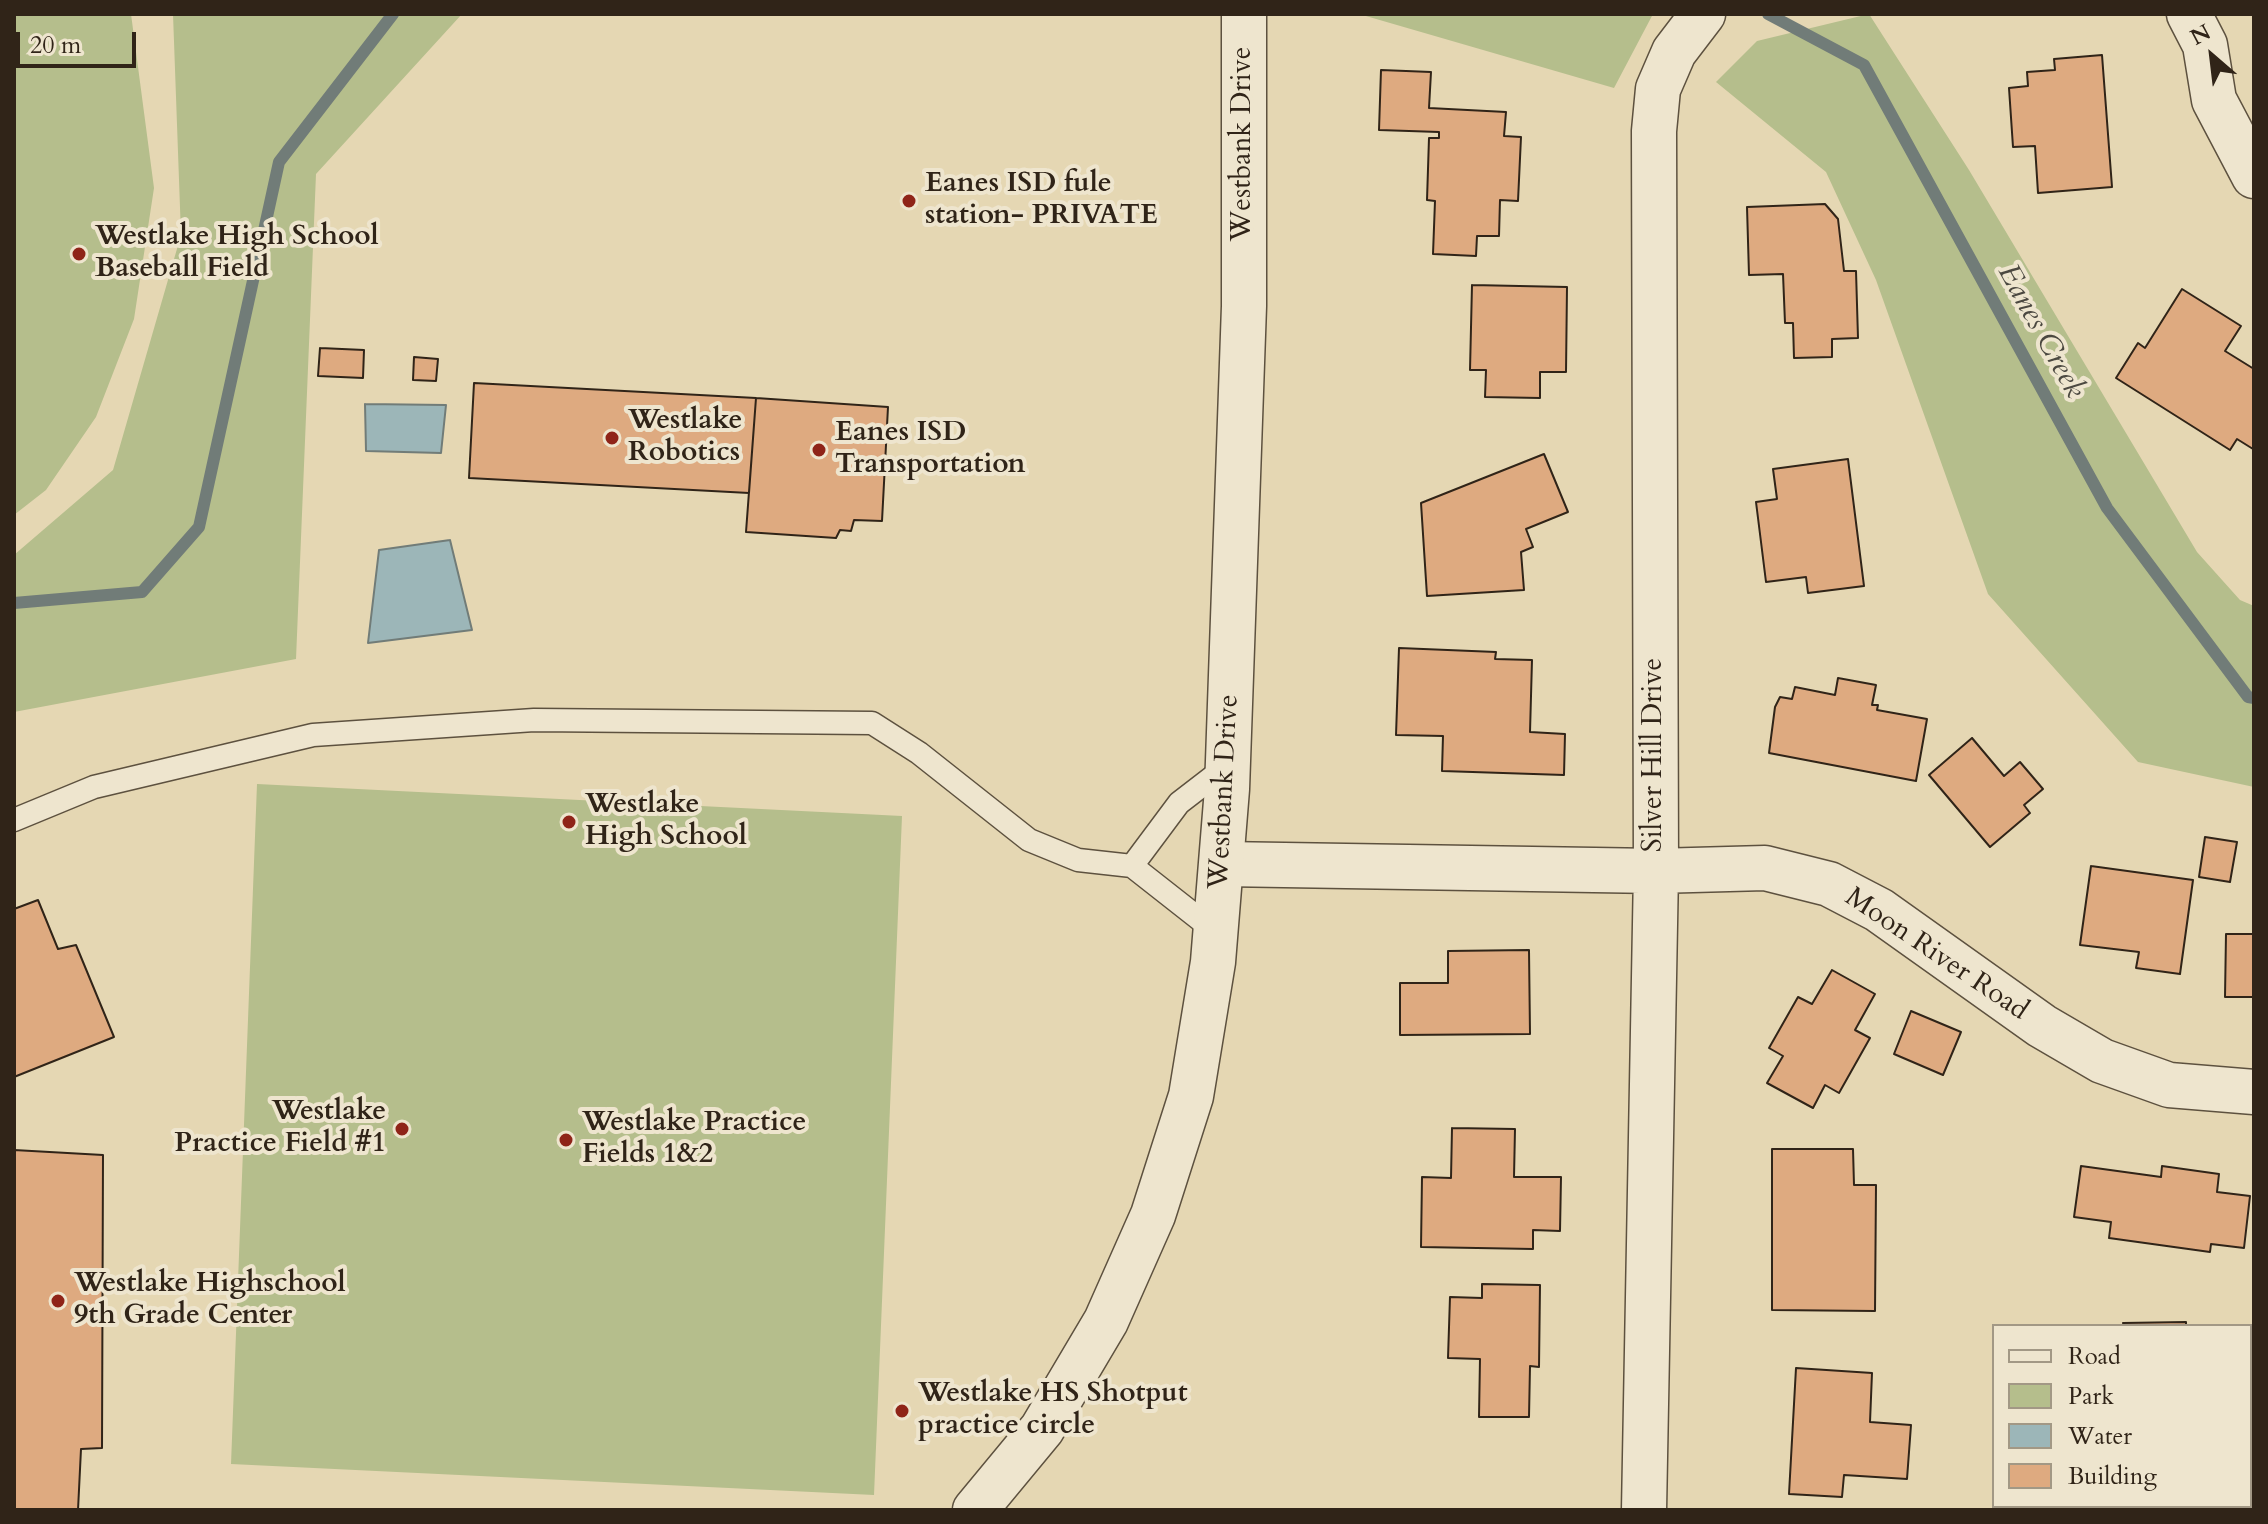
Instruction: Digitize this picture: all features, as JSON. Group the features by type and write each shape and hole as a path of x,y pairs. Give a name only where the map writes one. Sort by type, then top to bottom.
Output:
{"street":[{"name":"Westbank Drive","path":"975,1510 1042,1429 1106,1321 1153,1215 1191,1096 1216,932 1228,765 1244,306 1244,14"},
{"name":"Silver Hill Drive","path":"1644,1510 1656,871 1654,131 1658,89 1674,52 1703,14"},
{"path":"2189,14 2205,45 2214,100 2254,176"},
{"name":"Moon River Road","path":"1222,864 1656,871 1765,868 1829,884 1879,910 2042,1026 2102,1061 2169,1085 2254,1092"}],"lane":[{"path":"14,820 94,787 313,735 534,720 872,723 919,753 1029,840 1078,860 1132,866 1216,932"},
{"path":"1132,866 1179,803 1228,765"}],"green space":[{"name":"Westlake High School Baseball Field","path":"14,14 131,14 154,188 134,319 96,417 46,490 14,515"},
{"path":"173,14 462,14 316,174 296,659 14,712 14,555 113,470 181,235"},
{"path":"1359,14 1653,14 1614,88"},
{"path":"1869,14 1969,170 2197,552 2240,600 2254,606 2254,787 2138,762 1988,594 1876,280 1826,172 1716,82 1757,41"},
{"name":"Westlake Practice Fields 1&2","path":"257,784 902,816 874,1495 231,1464"}],"water":[{"path":"365,404 446,405 441,453 366,451"},
{"path":"450,540 472,630 368,643 379,550"}],"building":[{"path":"2102,55 2112,187 2038,193 2035,146 2013,147 2009,88 2028,86 2027,72 2055,70 2054,59"},
{"path":"1381,70 1431,72 1429,108 1506,112 1504,136 1521,137 1518,201 1500,200 1499,236 1477,236 1476,256 1433,254 1435,201 1427,200 1429,138 1439,138 1439,132 1379,130"},
{"path":"1825,204 1838,219 1844,271 1856,271 1858,338 1832,339 1832,357 1794,358 1793,323 1785,323 1783,274 1749,275 1747,207"},
{"path":"1472,285 1567,287 1566,372 1540,372 1540,398 1485,397 1486,370 1470,370"},
{"path":"2182,289 2241,326 2225,351 2254,369 2253,449 2237,439 2230,450 2116,378 2138,343 2145,348"},
{"path":"320,348 364,350 363,378 318,376"},
{"path":"414,357 438,359 436,381 413,380"},
{"name":"Westlake Robotics","path":"474,383 756,398 749,493 469,478"},
{"name":"Eanes ISD Transportation","path":"756,398 888,407 882,521 854,520 851,531 840,530 836,538 746,532"},
{"path":"1544,454 1568,512 1526,529 1533,547 1521,552 1524,590 1427,596 1421,503"},
{"path":"1848,459 1864,586 1808,593 1806,577 1766,582 1756,502 1777,499 1773,469"},
{"path":"1399,648 1496,652 1495,659 1532,660 1530,732 1565,734 1564,775 1442,771 1443,736 1396,735"},
{"path":"1838,678 1876,685 1872,705 1878,705 1877,710 1927,719 1916,781 1769,753 1775,707 1780,697 1792,699 1795,687 1835,695"},
{"path":"1972,738 2004,776 2020,762 2043,789 2024,805 2030,813 1990,847 1929,775"},
{"path":"2205,837 2237,842 2230,882 2199,877"},
{"path":"2091,866 2193,880 2180,974 2136,968 2139,952 2080,945"},
{"path":"38,900 58,949 76,945 114,1037 14,1077 14,909"},
{"path":"2226,934 2254,934 2254,997 2225,997"},
{"path":"1529,950 1530,1034 1400,1035 1400,983 1448,983 1448,951"},
{"path":"1832,970 1875,994 1855,1030 1870,1038 1839,1093 1825,1085 1813,1108 1767,1083 1783,1056 1769,1048 1798,997 1812,1004"},
{"path":"1911,1011 1961,1032 1943,1075 1894,1054"},
{"path":"1452,1128 1515,1129 1514,1177 1561,1177 1560,1231 1533,1230 1533,1249 1421,1247 1422,1177 1451,1178"},
{"path":"1772,1149 1853,1149 1854,1185 1876,1185 1875,1311 1772,1310"},
{"name":"Westlake Highschool 9th Grade Center","path":"14,1150 103,1155 102,1448 81,1449 78,1510 14,1510"},
{"path":"2081,1166 2161,1177 2162,1166 2219,1174 2217,1192 2250,1196 2244,1248 2211,1244 2210,1252 2109,1238 2111,1222 2074,1217"},
{"path":"1482,1284 1540,1285 1539,1367 1530,1366 1529,1417 1479,1417 1480,1359 1448,1358 1450,1297 1482,1298"},
{"path":"2186,1322 2186,1324 2123,1324"},
{"path":"1796,1368 1872,1373 1870,1422 1911,1425 1907,1479 1844,1475 1842,1497 1789,1494"}],"waterway":[{"path":"14,603 142,592 199,527 279,162 393,14"},
{"name":"Eanes Creek","path":"1768,14 1864,65 2107,508 2248,697 2254,698"}],"place":[{"name":"Eanes ISD fule station- PRIVATE","path":"909,201"},
{"name":"Westlake High School Baseball Field","path":"79,254"},
{"name":"Westlake Robotics","path":"612,438"},
{"name":"Eanes ISD Transportation","path":"819,450"},
{"name":"Westlake High School","path":"569,822"},
{"name":"Westlake Practice Field #1","path":"402,1129"},
{"name":"Westlake Practice Fields 1&2","path":"566,1140"},
{"name":"Westlake Highschool 9th Grade Center","path":"58,1301"},
{"name":"Westlake HS Shotput practice circle","path":"902,1411"}]}
